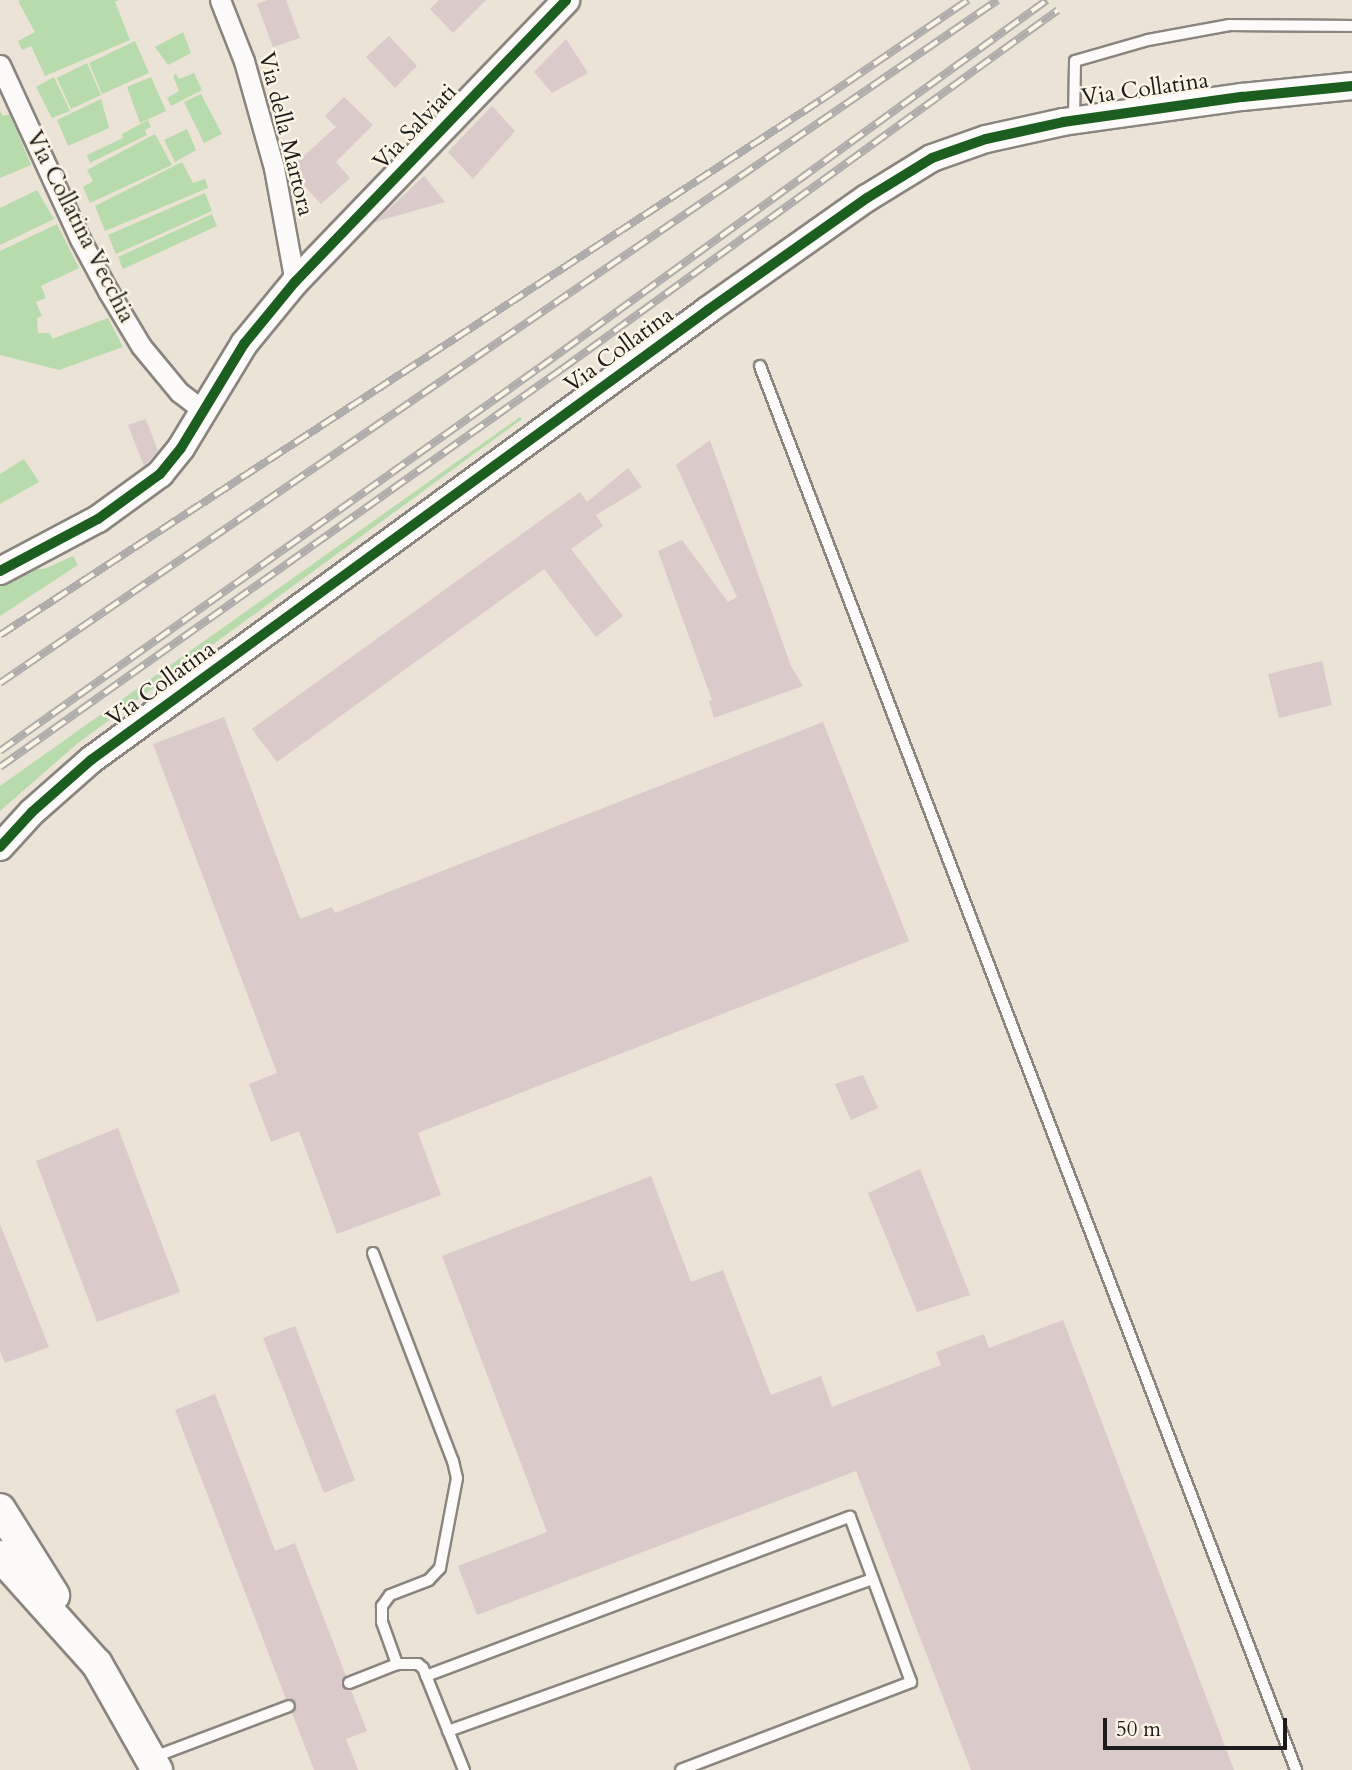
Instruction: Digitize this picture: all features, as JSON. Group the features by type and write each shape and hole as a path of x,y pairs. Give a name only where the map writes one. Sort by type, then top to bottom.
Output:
{"main road":[{"path":"0,1509 97,1664 154,1764"},
{"path":"0,1556 97,1664"}],"street":[{"name":"Via della Martora","path":"220,0 244,61 271,156 295,282"},
{"name":"Via Salviati","path":"295,282 566,0"},
{"name":"Via Collatina Vecchia","path":"0,65 70,218 108,291 141,346 178,392 203,410"},
{"name":"Via Collatina","path":"0,847 32,813 91,761 867,198 932,158 956,148 1025,128 1254,95 1352,86"},
{"path":"0,571 98,519 152,482 181,449 244,344 295,282"}],"lane":[{"path":"1074,120 1075,61 1148,40 1230,25 1352,26"},
{"path":"760,366 1296,1770"},
{"path":"373,1253 453,1461 457,1478 440,1568 429,1580 390,1595 382,1606 382,1622 397,1664"},
{"path":"426,1675 850,1517 911,1682 681,1770"},
{"path":"448,1731 873,1579"},
{"path":"349,1683 397,1664 418,1664 426,1675 464,1770"},
{"path":"154,1764 289,1706"}],"green space":[{"path":"119,0 115,2 130,40 45,76 31,46 22,50 18,41 35,32 18,1"},
{"path":"183,32 191,53 168,65 155,47"},
{"path":"135,41 149,73 102,94 89,63"},
{"path":"87,63 101,95 71,109 57,78"},
{"path":"194,73 202,90 171,106 167,98 179,91 173,76 176,74 179,79"},
{"path":"54,77 70,111 52,118 36,87"},
{"path":"151,77 166,111 140,123 127,87"},
{"path":"201,94 222,134 204,143 184,102"},
{"path":"101,99 109,128 68,146 57,120"},
{"path":"0,111 3,116 10,114 31,165 0,178"},
{"path":"148,120 151,127 145,130 147,135 90,163 87,155 123,138 122,134"},
{"path":"187,129 196,150 175,162 164,140"},
{"path":"155,134 172,165 90,203 83,187 93,181 87,170"},
{"path":"182,162 193,183 205,179 208,188 105,231 95,206"},
{"path":"37,190 54,219 0,245 0,208"},
{"path":"205,193 212,211 116,254 108,235"},
{"path":"212,214 217,226 123,269 118,257"},
{"path":"57,224 79,268 41,286 46,298 36,302 42,316 37,318 38,333 50,333 52,339 108,318 123,347 59,370 0,355 0,251"},
{"path":"520,417 522,419 78,743 0,811 0,786"},
{"path":"24,459 39,482 0,504 0,474"},
{"path":"73,556 78,565 0,616 0,585 31,569 44,569"}],"building":[{"path":"268,0 286,0 300,38 273,47 257,4"},
{"path":"439,0 486,0 453,33 430,9"},
{"path":"389,36 417,66 395,88 366,57"},
{"path":"566,39 588,73 552,93 534,72"},
{"path":"344,97 373,125 336,162 350,178 321,204 302,183 298,161 336,127 325,116"},
{"path":"492,106 515,131 473,179 448,152"},
{"path":"424,176 445,202 375,222"},
{"path":"146,419 158,451 144,466 128,425"},
{"path":"710,440 791,666 803,686 714,718 709,701 712,700 658,551 682,540 728,602 737,597 676,465"},
{"path":"628,468 642,487 596,515 603,526 571,549 623,616 596,637 544,569 277,762 252,729 580,492 587,502"},
{"path":"1322,661 1332,705 1279,718 1268,674"},
{"path":"224,717 300,919 332,907 335,913 823,722 909,941 418,1133 441,1195 337,1234 299,1131 271,1142 249,1084 277,1073 153,744"},
{"path":"863,1075 878,1108 851,1120 835,1084"},
{"path":"118,1128 180,1292 97,1322 36,1161"},
{"path":"920,1169 970,1295 917,1312 868,1193"},
{"path":"651,1176 691,1282 723,1270 771,1395 821,1376 832,1407 941,1365 936,1352 984,1334 989,1348 1063,1320 1234,1770 971,1770 856,1471 477,1615 458,1566 547,1532 442,1256"},
{"path":"0,1224 49,1347 5,1363 0,1351"},
{"path":"295,1326 355,1480 324,1493 263,1338"},
{"path":"215,1394 275,1551 295,1543 346,1676 342,1685 351,1690 367,1731 346,1739 358,1770 314,1770 292,1713 296,1703 286,1699 175,1410"}],"railway":[{"path":"0,635 821,100 968,0"},
{"path":"0,683 998,0"},
{"path":"0,751 539,368 1047,0"},
{"path":"0,767 562,369 1058,10"}],"cycle path":[{"path":"0,571 98,519 160,474 181,448 244,344 295,282 566,0"},
{"path":"0,847 32,812 91,760 708,310 867,198 932,158 986,139 1063,122 1242,97 1352,86"}]}
